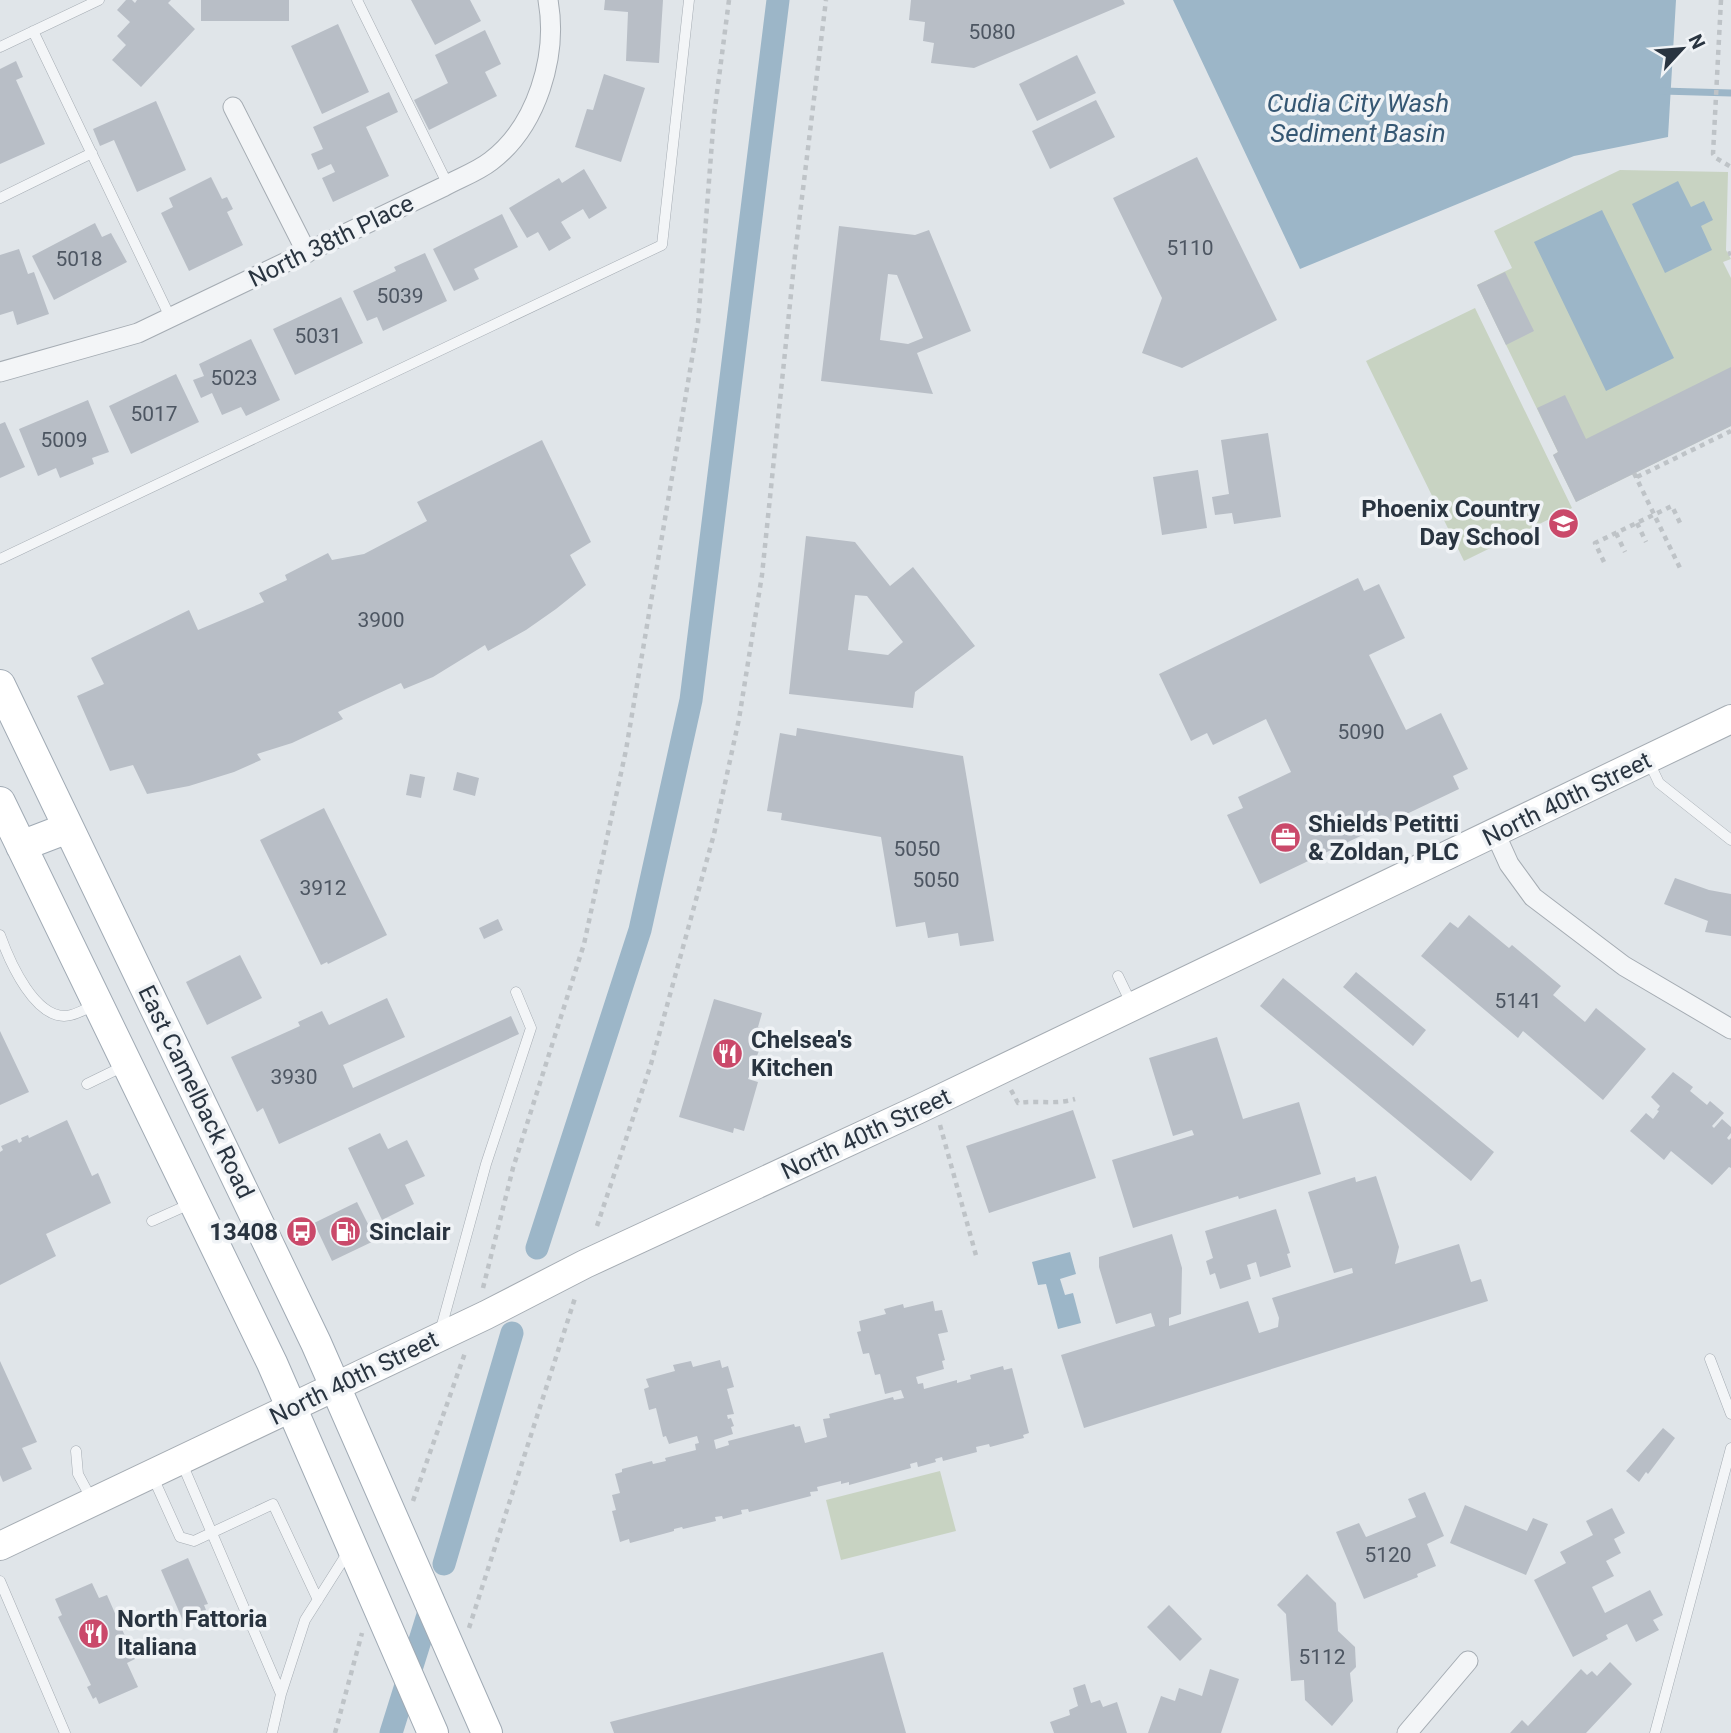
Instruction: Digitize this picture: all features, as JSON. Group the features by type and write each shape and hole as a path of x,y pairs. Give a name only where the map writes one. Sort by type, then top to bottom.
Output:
{"main road":[{"name":"East Camelback Road","path":"0,685 335,1386 413,1560 456,1634 487,1733"},
{"name":"North 40th Street","path":"0,1546 486,1315 574,1284 1133,1007 1731,719"},
{"name":"East Camelback Road","path":"0,803 292,1408 430,1727"},
{"path":"21,846 68,828"}],"street":[{"name":"North 38th Place","path":"0,372 138,333 448,185 493,160 516,136 541,91 548,58 551,13 548,0"},
{"path":"233,107 307,253"},
{"path":"1495,833 1509,864 1533,897 1624,966 1731,1030"},
{"path":"1407,1733 1468,1661"}],"lane":[{"path":"0,47 99,0"},
{"path":"357,0 448,185"},
{"path":"0,559 662,245 689,0"},
{"path":"33,32 170,317"},
{"path":"0,198 92,153"},
{"path":"1648,760 1659,783 1731,840"},
{"path":"0,935 29,995 54,1013 69,1016 98,1003"},
{"path":"1118,976 1133,1007"},
{"path":"439,1337 486,1164 531,1028 516,992"},
{"path":"87,1084 127,1065"},
{"path":"152,1221 194,1202"},
{"path":"1710,1359 1731,1414"},
{"path":"1655,1733 1731,1448"},
{"path":"76,1451 78,1474 93,1502"},
{"path":"181,1460 281,1694"},
{"path":"152,1474 180,1537 194,1541 273,1504 318,1600"},
{"path":"272,1733 281,1694 305,1620 352,1545"},
{"path":"0,1581 65,1733"}],"path":[{"path":"487,1272 513,1168 584,944 626,750 698,323 715,116 729,0"},
{"path":"597,1226 651,1064 714,834 740,719 762,575 795,255 826,0"},
{"path":"1721,0 1713,153 1716,158 1731,167"},
{"path":"1680,568 1635,475 1731,431"},
{"path":"1604,562 1595,543 1655,514 1672,506 1681,525"},
{"path":"1637,523 1646,542"},
{"path":"1616,533 1625,552"},
{"path":"1011,1089 1018,1103 1035,1100 1060,1104 1075,1100"},
{"path":"939,1121 977,1259"},
{"path":"456,1634 574,1284"},
{"path":"413,1503 463,1359"},
{"path":"335,1733 363,1629"}],"green space":[{"path":"1620,170 1728,172 1726,250 1731,259 1723,262 1731,278 1731,426 1576,502 1553,455 1558,452 1477,285 1512,268 1494,231"},
{"path":"1475,308 1572,508 1464,561 1366,361"},
{"path":"940,1471 956,1531 841,1560 826,1500"}],"water":[{"name":"Cudia City Wash Sediment Basin","path":"1173,0 1676,0 1668,137 1574,156 1300,269"},
{"path":"1678,181 1691,207 1704,201 1713,220 1701,226 1712,250 1665,273 1632,204"},
{"path":"1602,210 1674,358 1606,391 1534,242"},
{"path":"1070,1252 1076,1274 1060,1279 1065,1295 1073,1293 1081,1323 1058,1329 1046,1284 1038,1285 1032,1262"}],"building":[{"path":"126,0 135,3 137,0 171,0 168,3 195,29 141,87 112,60 126,45 117,36 130,22 117,10"},
{"path":"201,0 289,0 289,21 201,21"},
{"path":"411,0 470,0 481,21 435,45"},
{"path":"605,0 663,0 659,63 626,61 628,12 604,10"},
{"path":"911,0 1123,0 1125,4 974,68 931,63 934,43 923,41 925,22 909,20"},
{"path":"338,24 369,92 322,114 291,46"},
{"path":"485,30 501,64 485,72 497,96 429,130 414,100 448,83 435,55"},
{"path":"1077,55 1096,93 1037,121 1019,84"},
{"path":"16,61 23,77 16,80 45,144 0,164 0,69"},
{"path":"604,74 645,88 621,162 575,147 587,109 593,110"},
{"path":"389,92 398,112 366,127 389,176 333,202 322,178 335,172 331,164 318,170 311,154 323,149 313,127"},
{"path":"1096,100 1115,137 1050,169 1032,131"},
{"path":"156,101 186,170 137,192 114,140 100,146 93,129"},
{"path":"1197,157 1277,320 1182,368 1142,353 1162,298 1113,198"},
{"path":"584,169 607,208 589,219 583,209 561,222 571,238 549,251 538,232 527,238 509,208 559,178 562,183"},
{"path":"211,177 222,199 227,197 233,209 227,212 243,245 189,271 161,213 173,207 169,198"},
{"path":"502,214 518,247 474,269 479,279 454,291 433,249"},
{"path":"95,223 102,237 111,233 127,262 54,300 32,256"},
{"path":"839,226 915,235 929,230 971,331 917,353 933,394 821,381","holes":["888,274 897,275 923,338 908,344 880,340"]},
{"path":"19,249 28,274 34,272 49,314 17,325 13,311 0,315 0,255"},
{"path":"425,253 447,301 383,331 377,317 367,321 353,291 396,271 394,267"},
{"path":"1505,272 1534,331 1506,345 1477,285"},
{"path":"341,297 363,343 295,375 273,329"},
{"path":"251,339 280,400 246,416 241,407 222,415 212,393 201,398 193,380 204,376 199,364"},
{"path":"1731,367 1731,426 1576,502 1553,455 1558,452 1537,408 1565,395 1586,439"},
{"path":"176,374 199,422 131,454 109,406"},
{"path":"88,400 109,452 92,458 94,464 60,478 56,468 38,476 19,429"},
{"path":"5,422 25,467 0,478 0,424"},
{"path":"1268,433 1281,517 1234,524 1232,513 1215,515 1212,497 1229,494 1221,440"},
{"path":"542,440 591,542 570,555 586,585 556,609 526,630 488,651 485,645 433,677 404,689 401,683 338,712 343,719 292,743 257,754 261,760 234,772 189,786 147,794 133,765 110,771 77,696 104,684 91,658 189,610 198,630 264,602 259,593 287,580 285,575 328,553 332,560 364,554 427,521 417,502"},
{"path":"1198,470 1207,528 1162,535 1153,477"},
{"path":"806,536 855,542 890,586 913,567 975,646 915,692 913,708 789,694","holes":["855,595 867,596 903,642 888,655 848,650"]},
{"path":"1358,578 1364,591 1379,584 1405,638 1369,655 1406,730 1441,713 1468,769 1453,776 1459,789 1260,884 1227,815 1243,808 1238,797 1291,772 1266,719 1213,745 1207,733 1191,741 1159,674"},
{"path":"797,728 963,756 994,941 960,946 958,933 928,938 925,922 896,927 881,837 781,820 782,813 767,811 780,733 796,736"},
{"path":"457,772 479,778 475,796 453,790"},
{"path":"410,774 425,777 421,798 406,795"},
{"path":"324,808 387,935 321,965 260,840"},
{"path":"1675,878 1709,890 1731,894 1731,936 1705,932 1708,921 1664,904"},
{"path":"1469,915 1509,948 1512,945 1561,986 1553,995 1585,1022 1596,1008 1646,1049 1603,1100 1523,1031 1518,1038 1421,956 1450,922 1458,928"},
{"path":"498,919 503,930 484,939 479,928"},
{"path":"240,955 262,998 207,1025 186,982"},
{"path":"1356,972 1426,1030 1413,1046 1343,987"},
{"path":"1283,978 1494,1152 1471,1181 1260,1006"},
{"path":"387,998 405,1037 343,1065 353,1088 511,1016 519,1034 279,1144 263,1108 257,1112 231,1057 300,1026 298,1022 322,1011 329,1025"},
{"name":"Chelsea's Kitchen","path":"714,999 762,1013 758,1027 767,1030 748,1079 758,1082 744,1131 734,1128 733,1133 679,1117"},
{"path":"0,1031 29,1092 0,1105"},
{"path":"1217,1037 1243,1119 1299,1102 1321,1174 1133,1228 1112,1160 1194,1135 1192,1130 1173,1136 1149,1058"},
{"path":"1673,1072 1693,1087 1690,1091 1707,1105 1710,1101 1724,1113 1712,1126 1714,1128 1722,1119 1731,1127 1727,1138 1731,1138 1731,1168 1712,1185 1671,1151 1664,1160 1630,1131 1646,1113 1653,1119 1659,1111 1657,1110 1660,1106 1651,1097"},
{"path":"1073,1110 1096,1178 989,1213 966,1146"},
{"path":"67,1120 92,1176 98,1173 111,1203 46,1234 56,1256 0,1285 1,1146 17,1139 19,1143 21,1138 28,1135 29,1138"},
{"path":"380,1133 388,1149 407,1140 425,1176 405,1185 414,1204 382,1220 348,1148"},
{"path":"1376,1176 1399,1247 1395,1264 1459,1244 1471,1282 1481,1279 1488,1301 1084,1428 1061,1355 1155,1326 1151,1313 1116,1324 1099,1267 1099,1257 1172,1234 1182,1268 1181,1314 1169,1318 1169,1326 1248,1301 1259,1333 1278,1327 1279,1318 1272,1298 1353,1273 1352,1268 1334,1273 1308,1192 1355,1177 1356,1182"},
{"path":"357,1202 376,1240 332,1261 314,1223"},
{"path":"1276,1209 1290,1253 1287,1254 1291,1267 1260,1277 1256,1262 1247,1265 1251,1279 1220,1289 1215,1273 1210,1275 1206,1261 1213,1258 1205,1231"},
{"path":"933,1301 935,1311 942,1310 948,1332 938,1334 945,1360 942,1361 944,1369 916,1377 918,1384 923,1383 924,1389 971,1379 970,1375 1003,1366 1004,1370 1012,1368 1029,1433 1023,1435 1024,1438 990,1447 989,1444 976,1447 977,1452 943,1461 942,1457 935,1459 936,1462 918,1467 917,1462 910,1464 911,1468 849,1485 849,1482 841,1484 841,1481 817,1487 818,1491 810,1492 811,1496 749,1512 748,1509 741,1510 742,1514 723,1519 722,1516 715,1517 716,1521 674,1529 630,1543 629,1539 620,1542 612,1511 616,1510 612,1495 620,1493 615,1474 622,1472 622,1469 652,1461 653,1464 666,1461 665,1458 696,1450 695,1444 699,1443 697,1436 669,1444 666,1436 663,1437 656,1408 649,1410 644,1389 649,1387 646,1379 675,1371 673,1365 691,1361 693,1367 720,1360 722,1368 728,1366 734,1387 727,1389 734,1414 727,1415 734,1426 731,1427 733,1434 714,1440 716,1449 729,1445 728,1441 794,1424 795,1427 800,1426 805,1443 827,1437 823,1419 830,1418 829,1414 893,1397 894,1400 904,1398 901,1390 885,1394 880,1374 875,1375 869,1353 863,1354 857,1332 861,1331 859,1321 886,1314 884,1309 903,1304 904,1308"},
{"path":"0,1361 37,1442 22,1448 32,1469 3,1482 0,1475"},
{"path":"1663,1428 1675,1438 1639,1482 1626,1471"},
{"path":"1425,1492 1444,1536 1427,1544 1436,1566 1417,1574 1418,1577 1364,1599 1336,1532 1359,1523 1366,1537 1416,1517 1408,1499"},
{"path":"1465,1505 1527,1531 1533,1518 1548,1524 1526,1575 1450,1543"},
{"path":"1612,1508 1625,1533 1614,1539 1621,1553 1606,1561 1614,1576 1592,1587 1605,1613 1650,1590 1663,1615 1653,1620 1659,1630 1636,1642 1627,1624 1606,1635 1608,1639 1573,1657 1534,1580 1566,1563 1560,1552 1593,1535 1586,1521"},
{"path":"188,1558 208,1604 204,1605 206,1610 198,1613 199,1616 184,1623 161,1570"},
{"path":"1307,1574 1336,1603 1338,1631 1355,1647 1356,1667 1350,1673 1353,1701 1332,1726 1305,1700 1304,1680 1291,1681 1286,1614 1277,1605"},
{"name":"North Fattoria Italiana","path":"92,1583 99,1598 107,1595 135,1659 127,1663 138,1687 99,1704 87,1687 91,1685 58,1617 62,1615 55,1599"},
{"path":"1169,1605 1202,1639 1180,1661 1147,1627"},
{"path":"883,1652 906,1733 614,1733 610,1722"},
{"path":"1610,1662 1632,1684 1586,1733 1510,1733 1522,1720 1528,1726 1581,1669 1587,1675 1592,1671 1597,1676"},
{"path":"1210,1669 1239,1679 1221,1733 1148,1733 1161,1696 1175,1701 1179,1688 1202,1696"},
{"path":"1085,1684 1091,1703 1100,1700 1103,1707 1117,1702 1127,1733 1054,1733 1050,1722 1070,1715 1069,1710 1078,1706 1073,1688"}],"waterway":[{"path":"537,1248 640,930 691,700 778,0"},
{"path":"1662,91 1731,93"},
{"path":"444,1564 512,1333"},
{"path":"391,1733 433,1599"}],"place":[{"name":"Phoenix Country Day School","path":"1563,523"},
{"name":"Shields Petitti & Zoldan, PLC","path":"1285,838"},
{"name":"Chelsea's Kitchen","path":"728,1054"},
{"name":"13408","path":"301,1232"},
{"name":"Sinclair","path":"346,1232"},
{"name":"North Fattoria Italiana","path":"94,1633"}]}
